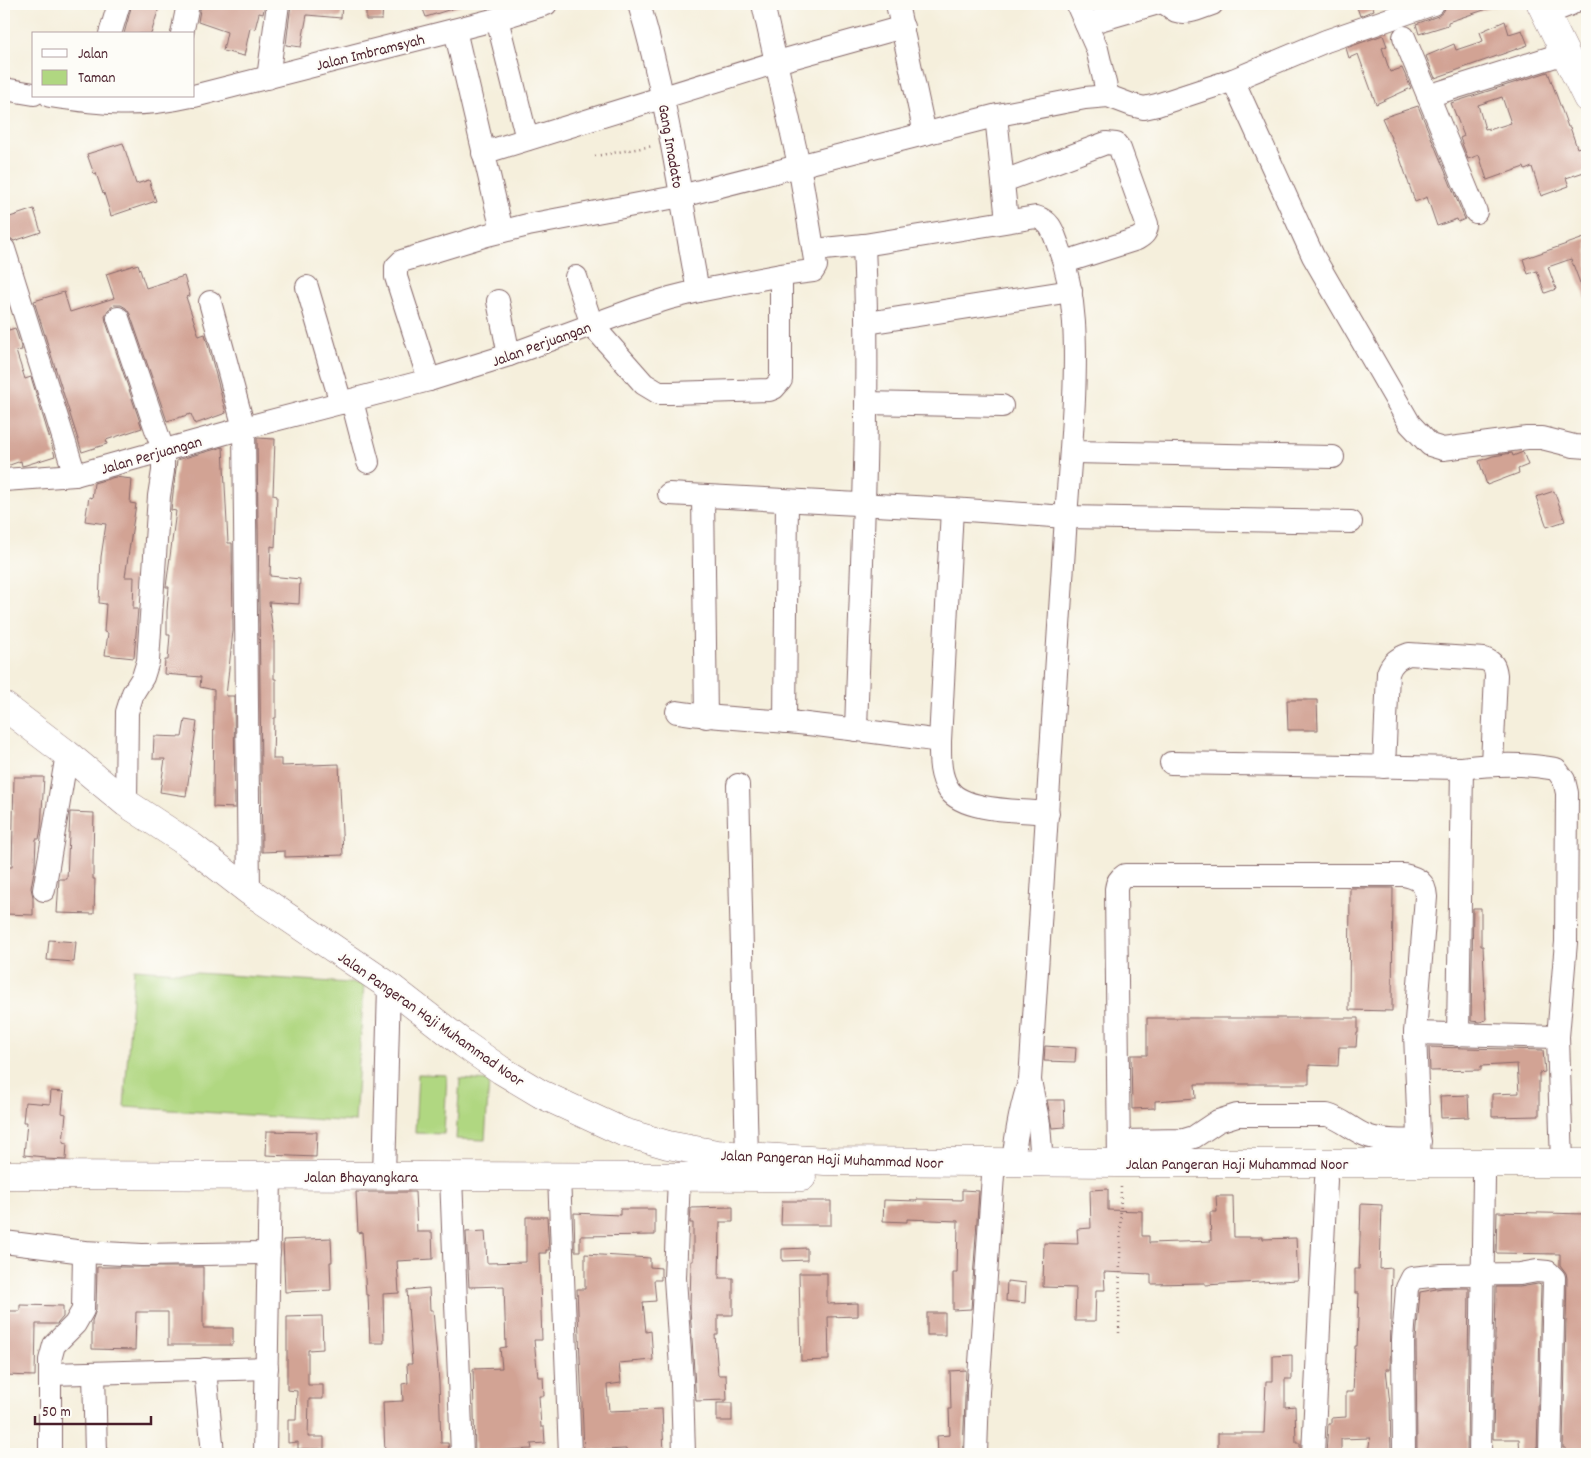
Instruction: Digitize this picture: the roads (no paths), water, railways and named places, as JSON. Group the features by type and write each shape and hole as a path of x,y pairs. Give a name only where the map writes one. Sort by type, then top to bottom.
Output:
{"main road":[{"path":"1544,9 1587,98"},
{"name":"Jalan Pangeran Haji Muhammad Noor","path":"4,706 67,754 126,803 190,844 249,891 389,986 501,1070 541,1094 623,1132 668,1145 717,1154 825,1161 1003,1169 1042,1163 1126,1165 1231,1177 1326,1180 1484,1177 1587,1180"},
{"name":"Jalan Pangeran Haji Muhammad Noor","path":"718,1178 1126,1165 1420,1152 1575,1163"},
{"name":"Jalan Bhayangkara","path":"4,1175 718,1178"}],"street":[{"path":"111,32 119,4"},
{"path":"182,32 188,4"},
{"path":"268,78 278,4"},
{"name":"Jalan Imbramsyah","path":"195,95 454,30 546,4"},
{"name":"Gang Imadato","path":"639,4 650,39 664,97 698,291"},
{"name":"Jalan Perjuangan","path":"4,480 75,475 244,428 429,380 509,355 644,306 698,291 781,275 813,271 816,266 814,250 799,165 763,4"},
{"path":"897,4 926,134"},
{"path":"1108,96 1097,49 1081,14 1155,4"},
{"path":"1166,4 1176,11 1189,12 1212,4"},
{"path":"429,380 396,277 396,267 402,261 502,231 574,215 681,196 998,115 1085,98 1108,96 1132,106 1144,108 1233,80 1326,41 1433,4"},
{"path":"1544,9 1571,4"},
{"path":"496,19 527,139"},
{"path":"483,153 777,62 902,27"},
{"path":"454,30 502,231"},
{"path":"1404,37 1476,212"},
{"path":"1428,96 1565,53"},
{"path":"1233,80 1313,256 1410,424 1430,446 1443,449 1527,438 1542,438 1574,446 1587,447"},
{"path":"4,89 32,94"},
{"name":"Jalan Imbramsyah","path":"77,98 140,105 169,99"},
{"path":"997,126 1007,221"},
{"path":"1004,181 1106,143 1116,144 1120,149 1147,224 1147,230 1143,236 1137,239 1065,262"},
{"path":"814,250 864,245 1036,217 1043,219 1049,224 1065,262 1071,291 1075,329 1072,452 1066,518 1030,1080 1038,1117 1042,1163"},
{"path":"856,730 866,403 867,323 864,245"},
{"path":"4,249 75,475"},
{"path":"576,277 592,325 644,384 659,392 769,390 774,388 781,380 781,275"},
{"path":"307,287 368,462"},
{"path":"867,323 1071,291"},
{"path":"498,301 509,355"},
{"path":"210,302 244,428 249,891"},
{"path":"118,318 163,450 148,661 143,677 133,693 127,712 126,803"},
{"path":"866,403 1002,406"},
{"path":"1072,452 1333,457"},
{"path":"669,494 952,509 1066,518 1351,522"},
{"path":"703,497 706,717"},
{"path":"785,722 787,501"},
{"path":"952,509 940,741 940,762 943,777 949,790 959,800 991,808 1048,813"},
{"path":"1384,766 1388,673 1392,664 1398,658 1409,654 1484,659 1491,662 1495,667 1492,764"},
{"path":"677,712 706,717 785,722 940,741"},
{"path":"44,890 67,754"},
{"path":"1171,763 1462,768 1492,764 1544,766 1556,769 1564,780 1567,793 1566,942 1558,1037 1575,1163"},
{"path":"1458,1035 1462,768"},
{"path":"738,785 747,1157"},
{"path":"1125,875 1404,875 1415,877 1421,881 1425,888 1426,897 1415,1033 1420,1152 1374,1138 1356,1130 1340,1118 1327,1115 1237,1116 1218,1121 1194,1137 1126,1165 1116,889 1120,878 1125,875"},
{"path":"384,1176 389,986"},
{"path":"1415,1033 1558,1037"},
{"path":"976,1454 978,1392 1003,1169 1030,1080"},
{"path":"265,1454 270,1176"},
{"path":"559,1176 570,1454"},
{"path":"451,1177 462,1454"},
{"path":"679,1177 674,1278 682,1383 684,1454"},
{"path":"1480,1454 1484,1177"},
{"path":"1313,1454 1326,1180"},
{"path":"4,1242 84,1252 142,1255 268,1253"},
{"path":"50,1454 50,1360 54,1345 75,1324 83,1310 84,1252"},
{"path":"1404,1454 1403,1340 1407,1288 1412,1278 1441,1275 1483,1276 1520,1274 1537,1271 1548,1272 1554,1278 1550,1454"},
{"path":"50,1374 267,1368"},
{"path":"205,1369 212,1454"},
{"path":"94,1373 96,1454"}]}
